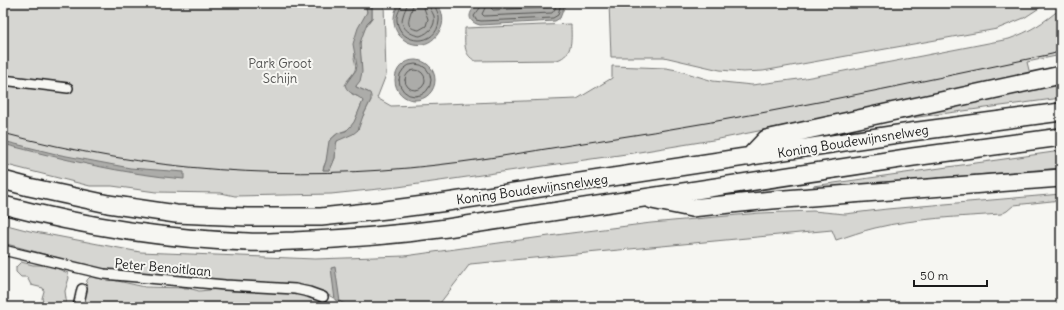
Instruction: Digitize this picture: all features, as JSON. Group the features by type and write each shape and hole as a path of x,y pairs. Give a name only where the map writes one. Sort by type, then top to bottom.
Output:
{"highway":[{"path":"749,157 766,139 1061,75"},
{"name":"Koning Boudewijnsnelweg","path":"3,180 108,204 176,214 247,217 321,217 432,204 911,132 1061,112"},
{"name":"Koning Boudewijnsnelweg","path":"3,205 100,226 174,238 249,242 324,240 386,236 448,228 913,157 1061,137"},
{"path":"640,198 691,208 772,200 1061,178"}],"street":[{"path":"3,80 68,88"},
{"name":"Peter Benoitlaan","path":"3,250 104,274 226,285 295,289 323,297"},
{"path":"78,307 82,289"}],"green space":[{"name":"Park Groot Schijn","path":"3,3 365,3 367,12 354,58 356,66 347,81 352,94 361,98 363,101 351,127 334,136 329,144 323,170 330,170 335,158 337,141 363,116 371,100 368,92 356,87 356,85 361,75 360,40 364,30 372,18 372,3 384,3 386,75 377,98 391,106 577,99 612,78 612,66 666,68 713,81 752,85 799,79 1009,39 1036,26 1061,8 1061,55 1027,62 1030,74 719,139 398,187 331,194 235,196 221,193 156,192 112,186 90,186 3,164"},
{"path":"609,3 1047,3 1024,18 997,29 763,71 743,72 720,70 664,57 611,57"},
{"path":"571,24 571,40 569,50 562,58 557,60 476,61 468,55 465,47 465,28"},
{"path":"1061,82 1061,98 858,125"},
{"path":"1061,151 1061,168 817,188 813,186"},
{"path":"1061,194 1061,200 1014,205 1001,214 938,218 906,222 870,229 836,240 832,230 470,264 437,307 350,307 330,296 300,285 160,276 103,270 3,243 3,224 30,231 140,252 315,259 405,256 651,223 760,213 813,211 845,214"},
{"path":"21,262 33,265 49,265 68,273 69,278 65,291 67,307 44,307 42,298 44,291 43,288 31,285 27,277 21,277 16,272 16,267"},
{"path":"90,277 145,287 188,288 199,291 219,289 233,291 297,292 321,300 325,307 83,307 87,280"}],"water":[{"path":"365,3 372,3 372,18 367,23 360,43 362,72 360,81 356,87 370,93 371,100 358,130 353,134 337,141 335,158 330,170 323,170 329,141 338,133 346,131 350,127 354,122 363,101 348,91 345,85 356,70 357,66 353,44 358,28 367,12"},
{"path":"399,3 438,4 443,22 441,29 432,40 423,44 414,44 406,41 399,34 395,26 394,15"},
{"path":"473,3 565,3 565,5 560,18 555,21 480,25 473,22 470,17 471,12 476,6"},
{"path":"415,60 429,66 435,80 429,94 415,100 401,94 395,80 401,66"},
{"path":"3,141 56,154 130,168 184,172 184,179 115,170 3,144"},
{"path":"335,267 340,302 335,300 331,268"}],"tram line":[{"path":"3,133 56,146 110,156 218,170 328,173 383,170 477,160 767,112 881,90 1061,51"}]}
